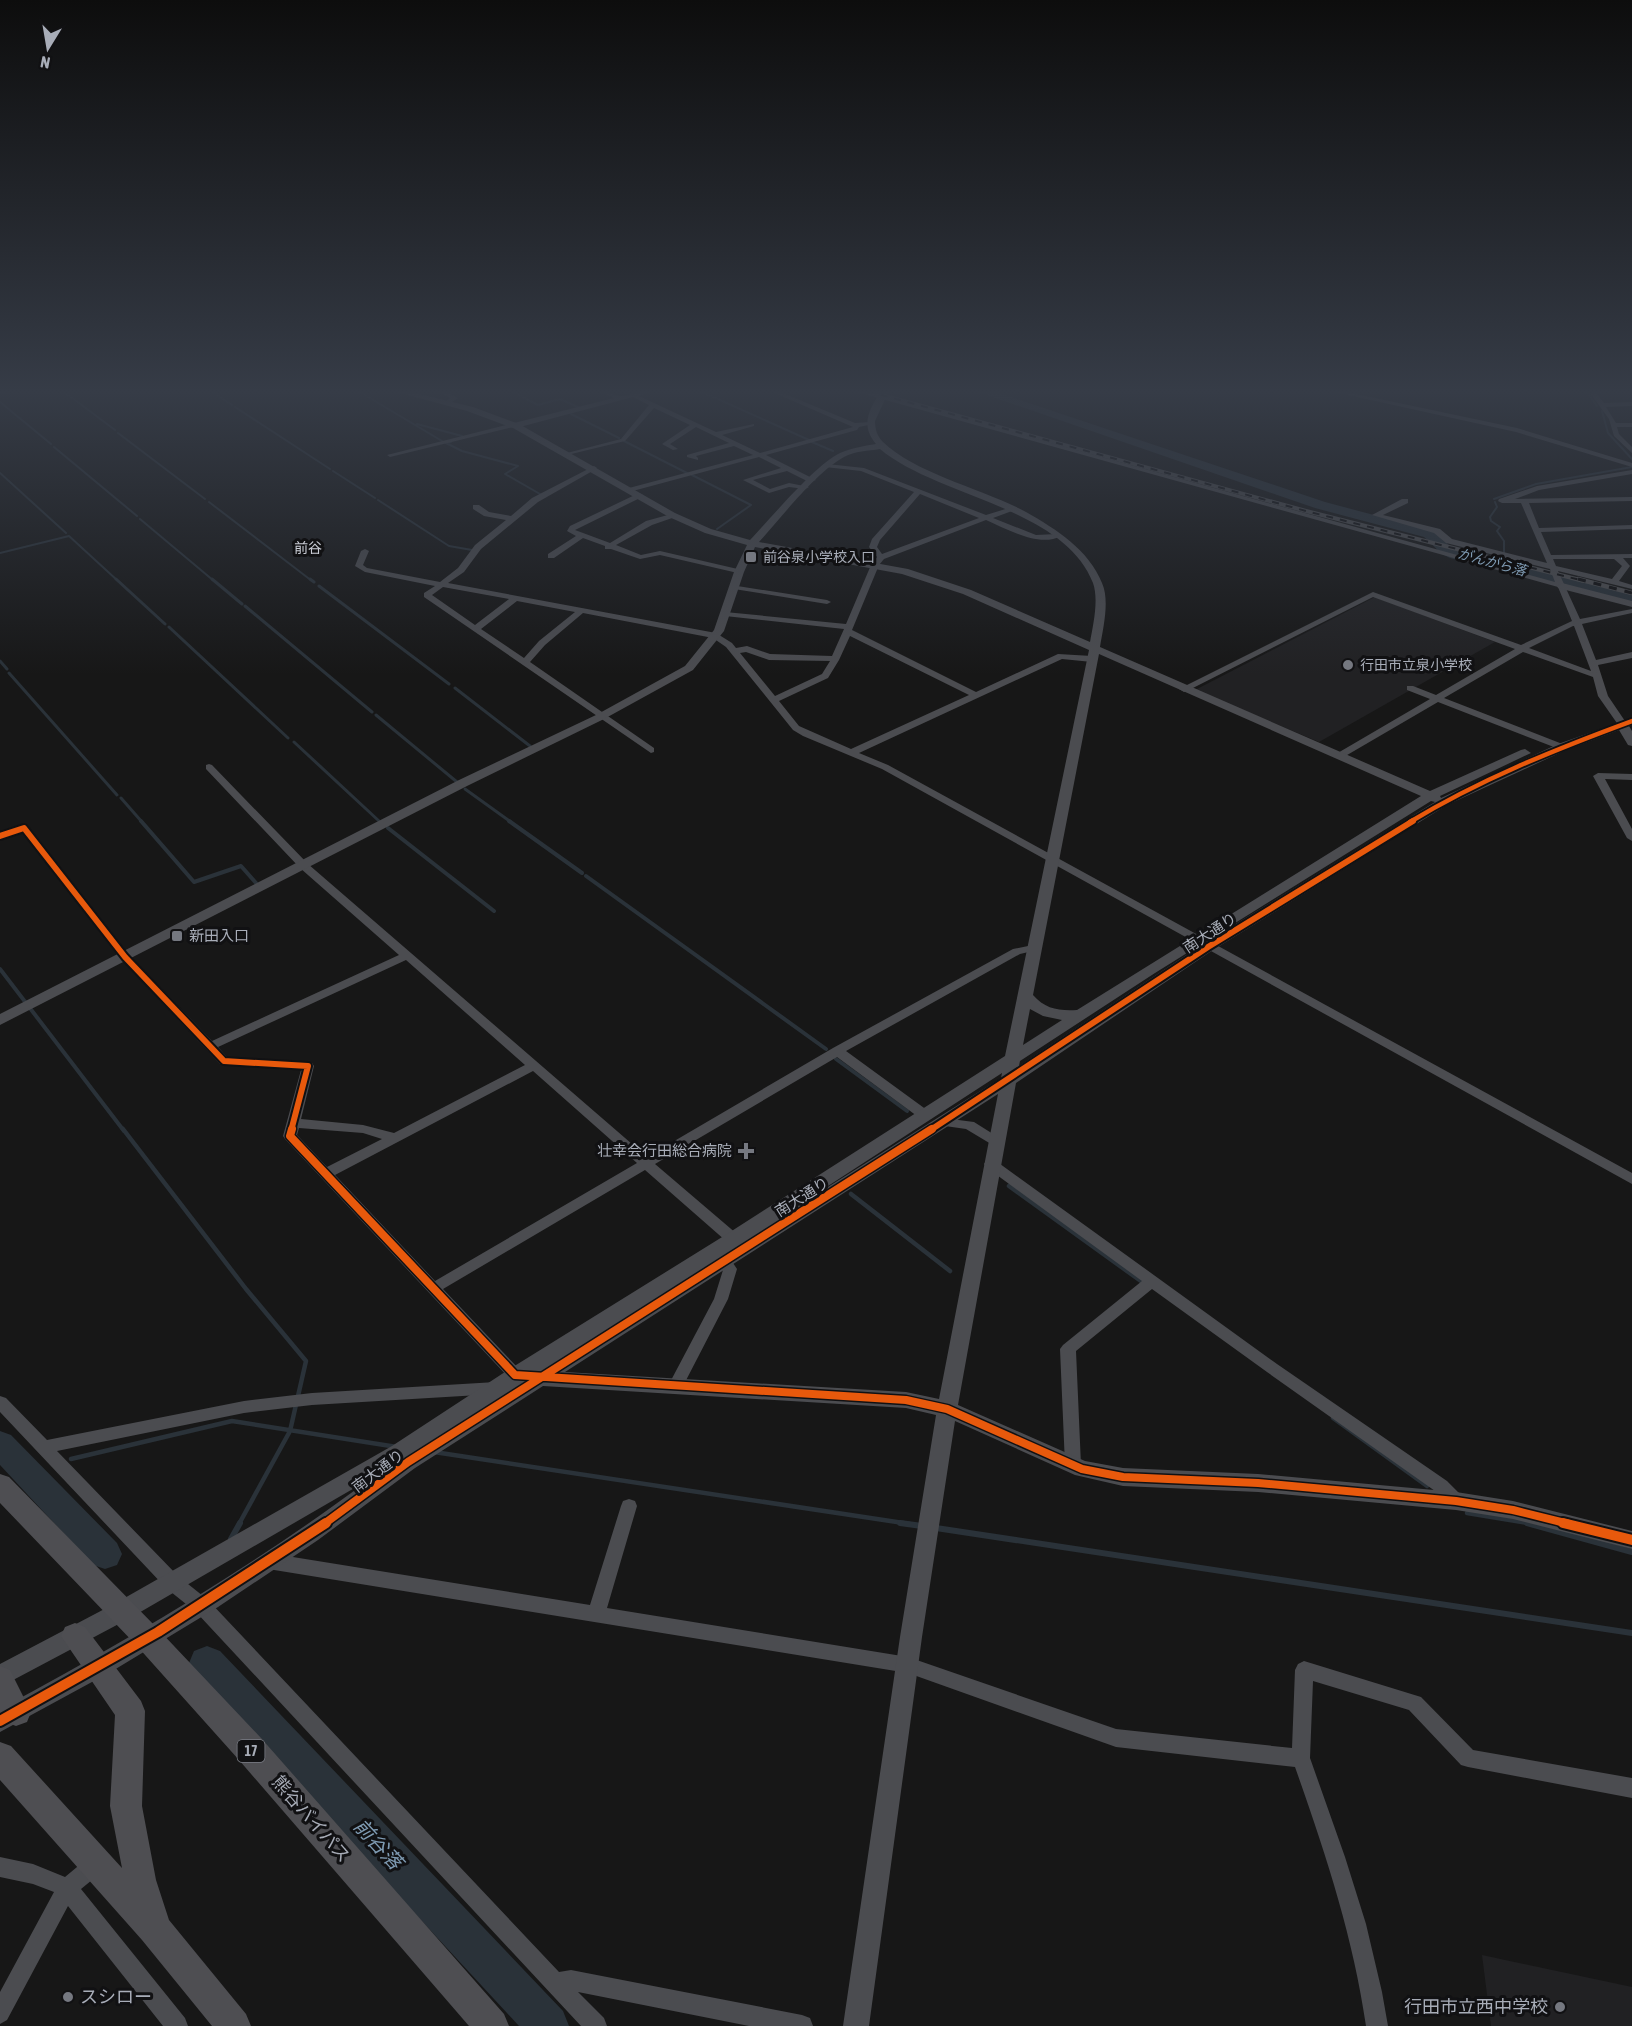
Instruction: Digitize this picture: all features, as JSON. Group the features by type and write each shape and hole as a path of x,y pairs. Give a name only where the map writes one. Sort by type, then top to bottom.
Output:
{"highway":[{"name":"熊谷バイパス","path":"0,1485 147,1637 250,1749 492,2026"},
{"path":"75,1636 130,1712 126,1806 140,1880 154,1928"},
{"path":"0,1678 8,1717"},
{"path":"0,1757 154,1928 234,2026"}],"street":[{"path":"561,486 545,494 478,547 461,570 427,595 600,717 651,750"},
{"path":"623,486 672,515 708,531 752,544 878,561 966,592 1093,654 1184,689 1437,799"},
{"path":"660,486 635,493 573,528 572,531 608,547 640,557 660,553 739,572"},
{"path":"758,486 769,491 787,486"},
{"path":"793,486 805,487"},
{"path":"905,486 1035,537 1057,536"},
{"path":"856,2026 947,1409 1032,948 1093,654 1101,594 1083,560 1057,536 1009,509 958,486"},
{"path":"1205,486 1632,604"},
{"path":"1552,486 1537,488 1502,501 1632,499"},
{"path":"0,1020 600,717 689,668 716,636 739,572 752,544 805,487"},
{"path":"878,561 873,548 876,539 919,491"},
{"path":"1405,501 1376,515 1437,531 1449,541 1632,587"},
{"path":"1524,501 1562,586 1593,663 1594,675 1603,696 1626,719 1632,742"},
{"path":"476,507 487,514 513,519"},
{"path":"773,700 825,676 835,659 878,561 1009,509"},
{"path":"608,547 649,523 672,515"},
{"path":"1536,530 1632,527"},
{"path":"551,556 582,536"},
{"path":"365,551 359,566 365,570 716,636 733,651 796,728 885,767 1203,945 1632,1179"},
{"path":"1613,582 1626,566 1616,556"},
{"path":"1548,557 1632,556"},
{"path":"734,587 827,602"},
{"path":"1184,689 1374,594 1594,675"},
{"path":"476,629 516,598"},
{"path":"524,663 542,643 582,610"},
{"path":"1340,756 1523,648 1576,622 1632,611"},
{"path":"725,614 848,629 976,694"},
{"path":"733,651 747,649 770,657 835,659"},
{"path":"853,752 1061,656 1093,654"},
{"path":"1593,663 1632,655"},
{"path":"1410,688 1556,745"},
{"name":"南大通り","path":"0,1678 410,1450 515,1375 739,1244 934,1119 1011,1061 1082,1015 1203,945 1437,799 1556,745 1626,719"},
{"path":"209,767 304,866 739,1244"},
{"path":"1632,777 1598,776 1632,838"},
{"path":"0,836 24,828 125,957 224,1061 308,1066 290,1136 515,1375 906,1400 947,1409 1073,1465 1123,1478 1258,1483 1456,1501 1513,1510 1632,1540"},
{"name":"南大通り","path":"934,1119 1007,1081 1203,945"},
{"path":"434,1288 837,1051 1017,951 1032,948"},
{"path":"211,1046 408,955"},
{"path":"1024,993 1038,1010 1052,1014 1082,1015"},
{"path":"837,1051 934,1119 969,1125 996,1142"},
{"path":"326,1174 535,1065"},
{"path":"293,1123 363,1129 395,1138"},
{"path":"991,1164 1441,1486 1456,1501"},
{"name":"南大通り","path":"8,1717 202,1606 344,1511 410,1450 438,1443 724,1261 739,1244"},
{"path":"676,1386 721,1299 730,1269 724,1261"},
{"path":"1073,1465 1068,1349 1152,1281"},
{"path":"46,1447 223,1411 285,1402 497,1388"},
{"path":"0,1402 46,1447 172,1582 202,1606 596,2026"},
{"path":"596,1614 629,1506"},
{"path":"268,1561 908,1665 1003,1696 1116,1738 1301,1758"},
{"path":"1377,2026 1373,1994 1343,1876 1301,1758 1304,1670 1414,1703 1468,1758 1632,1788"},
{"path":"0,2013 67,1888 97,1863"},
{"path":"0,1867 33,1874 67,1888 177,2026"},
{"path":"556,1983 571,1980 802,2026"}],"shaded area":[{"name":"行田市立泉小学校","path":"1375,597 1495,642 1319,742 1195,690"},
{"name":"行田市立西中学校","path":"1482,1955 1632,1987 1632,2026 1491,2026"}],"waterway":[{"path":"14,486 66,533"},
{"path":"100,486 137,516"},
{"path":"187,486 205,499"},
{"path":"356,486 375,498"},
{"path":"525,486 540,494"},
{"path":"713,486 751,505 717,529"},
{"name":"がんがら落","path":"1262,486 1320,505 1429,534 1447,551 1456,555 1632,597"},
{"path":"1494,499 1532,486"},
{"path":"378,500 449,546 472,550"},
{"path":"209,502 312,581"},
{"path":"1495,502 1497,507 1490,517 1491,521 1500,527 1497,531 1504,541 1504,553"},
{"path":"140,519 214,581"},
{"path":"0,553 69,536 118,581"},
{"path":"116,579 165,624"},
{"path":"212,579 242,604"},
{"path":"310,579 314,582"},
{"path":"319,586 449,684"},
{"path":"245,606 372,712"},
{"path":"169,627 288,738"},
{"path":"0,661 7,669"},
{"path":"9,673 117,795"},
{"path":"455,688 530,746"},
{"path":"376,715 457,782"},
{"path":"294,742 379,821"},
{"path":"465,789 511,822"},
{"path":"121,798 142,822"},
{"path":"141,821 194,882 241,866 256,883"},
{"path":"509,821 582,873"},
{"path":"388,828 494,911"},
{"path":"586,876 826,1049"},
{"path":"0,969 124,1131"},
{"path":"836,1059 907,1111"},
{"path":"123,1129 246,1289 306,1361 290,1430"},
{"path":"1009,1186 1145,1284"},
{"path":"851,1194 950,1271"},
{"path":"1333,1418 1427,1486"},
{"path":"71,1459 232,1421 290,1430"},
{"path":"239,1524 290,1430"},
{"path":"290,1430 397,1447"},
{"name":"前谷落","path":"0,1444 105,1554"},
{"path":"434,1452 910,1524"},
{"path":"1467,1513 1527,1523"},
{"path":"231,1539 240,1523"},
{"path":"900,1523 922,1526"},
{"path":"1527,1523 1533,1524"},
{"path":"1527,1523 1632,1552"},
{"path":"936,1528 1632,1633"},
{"name":"前谷落","path":"207,1663 548,2026"}],"railway":[{"path":"1213,486 1584,581"},
{"path":"1578,579 1632,593"}],"cycle path":[{"path":"0,1721 106,1663 210,1600 311,1533 408,1462 1007,1081 1208,947 1443,802 1562,747 1632,721"},
{"path":"0,836 24,828 125,957 224,1061 308,1066 290,1136 515,1375 906,1400 947,1409 1082,1469 1123,1477 1258,1483 1456,1501 1513,1510 1632,1540"}],"place":[{"name":"前谷泉小学校入口","path":"751,557"},
{"name":"行田市立泉小学校","path":"1348,665"},
{"name":"新田入口","path":"177,936"},
{"name":"壮幸会行田総合病院","path":"746,1151"},
{"name":"スシロー","path":"68,1997"},
{"name":"行田市立西中学校","path":"1560,2007"}],"district":[{"name":"前谷","path":"308,548"}]}
